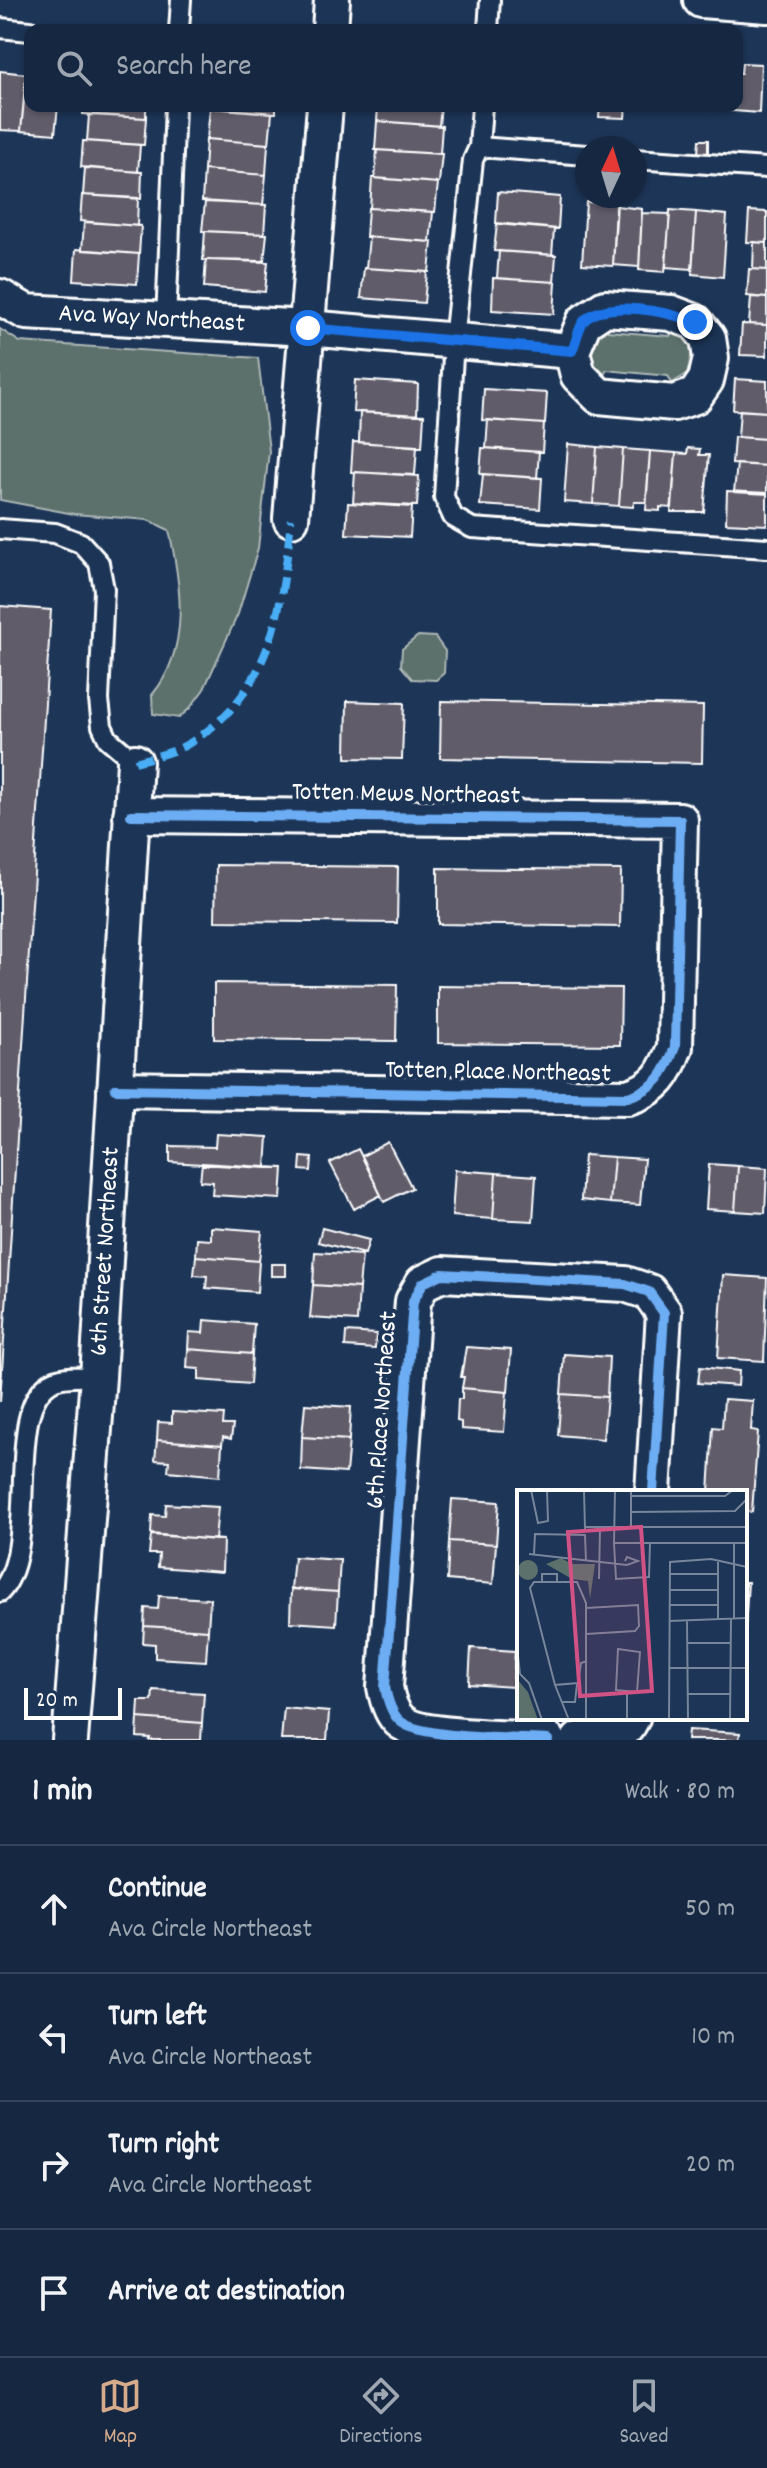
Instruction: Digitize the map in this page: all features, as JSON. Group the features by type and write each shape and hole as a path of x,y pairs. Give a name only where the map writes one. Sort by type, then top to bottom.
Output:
{"street":[{"path":"330,24 332,0"},
{"path":"701,0 767,5"},
{"path":"291,519 325,112"},
{"name":"Ava Way Northeast","path":"0,297 26,312 308,328 572,351"},
{"name":"6th Street Northeast","path":"70,1740 98,1377 135,762"},
{"name":"Totten Mews Northeast","path":"131,815 680,820"},
{"name":"Totten Place Northeast","path":"115,1089 628,1097 644,1092 665,1073 675,1047 680,820"},
{"name":"6th Place Northeast","path":"548,1740 421,1731 400,1722 388,1701 385,1687 413,1301 423,1283 442,1274 456,1274 625,1284 649,1292 664,1313 653,1490"},
{"path":"579,1740 608,1740 631,1720"}],"lane":[{"path":"179,24 181,0"},
{"path":"488,24 490,0"},
{"path":"0,28 24,30"},
{"path":"166,321 175,112"},
{"path":"482,112 479,147 473,160 454,341 444,497 453,517 472,528 767,548"},
{"path":"479,147 575,154"},
{"path":"647,160 767,168"},
{"path":"0,529 55,533 81,543 99,563 104,589 99,700 102,726 108,739 135,762"},
{"path":"0,1592 9,1583 17,1554 27,1418 36,1392 56,1379 98,1377"}],"green space":[{"path":"607,324 608,331 670,336 673,330 686,336 693,348 687,374 672,383 668,376 606,370 605,380 595,374 585,347 595,329"},
{"path":"0,329 20,342 258,358 269,451 258,548 238,614 204,689 179,718 153,714 152,695 173,657 180,616 177,572 169,530 148,520 74,514 0,500"},
{"path":"418,636 435,637 445,651 444,673 436,680 412,679 401,666 402,649"}],"building":[{"path":"743,63 761,64 759,113 743,112"},
{"path":"0,71 24,74 21,131 0,130"},
{"path":"24,100 24,112 57,112 55,134 21,131"},
{"path":"146,112 146,118 83,114"},
{"path":"210,112 272,113 269,144 207,139"},
{"path":"378,112 440,112 439,126 377,121"},
{"path":"599,112 626,112 625,118 599,117"},
{"path":"89,115 146,118 144,145 87,141"},
{"path":"377,121 442,126 440,154 375,150"},
{"path":"206,139 268,144 266,175 204,170"},
{"path":"699,140 708,140 708,153 698,153"},
{"path":"83,141 140,145 138,172 81,167"},
{"path":"377,150 442,154 439,183 375,178"},
{"path":"85,168 142,172 141,199 83,195"},
{"path":"204,170 266,175 263,205 202,201"},
{"path":"372,178 438,183 435,212 370,208"},
{"path":"498,192 560,197 558,229 496,223"},
{"path":"82,195 138,198 137,226 80,221"},
{"path":"205,202 266,205 264,234 202,231"},
{"path":"368,208 433,212 430,242 366,237"},
{"path":"586,208 617,208 613,266 582,264"},
{"path":"616,208 642,209 639,267 613,265"},
{"path":"670,210 696,212 692,269 666,267"},
{"path":"749,211 767,212 767,243 747,242"},
{"path":"696,212 727,215 723,277 692,274"},
{"path":"642,213 670,214 665,272 639,270"},
{"path":"84,222 141,226 139,254 82,250"},
{"path":"497,224 554,229 552,255 494,251"},
{"path":"205,231 267,234 264,261 203,260"},
{"path":"369,237 432,242 429,272 366,268"},
{"path":"754,242 767,243 767,270 753,269"},
{"path":"76,249 139,254 137,284 74,280"},
{"path":"499,251 556,255 554,282 497,278"},
{"path":"206,260 268,262 265,292 204,287"},
{"path":"364,268 427,272 424,303 361,298"},
{"path":"749,269 767,270 767,298 747,296"},
{"path":"493,278 556,282 554,314 492,310"},
{"path":"751,297 767,298 767,325 749,324"},
{"path":"742,324 767,325 767,356 740,355"},
{"path":"735,379 767,381 767,412 733,410"},
{"path":"355,380 418,384 417,415 353,412"},
{"path":"484,389 547,393 545,424 482,420"},
{"path":"740,410 767,412 767,439 738,437"},
{"path":"360,412 424,415 422,447 359,442"},
{"path":"488,420 544,424 542,452 486,448"},
{"path":"734,437 767,439 767,466 732,464"},
{"path":"353,442 417,446 415,475 351,472"},
{"path":"568,444 597,447 593,504 564,502"},
{"path":"597,447 623,449 619,506 593,504"},
{"path":"482,448 539,452 537,478 480,474"},
{"path":"688,448 700,449 699,455 709,455 704,512 671,512 676,453 687,454"},
{"path":"623,449 650,451 646,502 634,502 633,507 619,506"},
{"path":"650,451 676,453 672,508 646,510"},
{"path":"737,464 767,466 767,494 734,492"},
{"path":"355,472 419,476 417,506 353,503"},
{"path":"483,474 542,478 540,509 480,505"},
{"path":"727,491 767,493 767,525 726,523"},
{"path":"348,503 412,507 410,537 346,534"},
{"path":"0,606 51,610 0,1402"},
{"path":"347,701 404,703 402,759 346,758"},
{"path":"441,701 703,706 702,763 440,758"},
{"path":"216,865 398,867 397,923 215,921"},
{"path":"438,868 621,870 620,927 438,924"},
{"path":"214,983 397,985 396,1041 214,1039"},
{"path":"438,986 621,988 620,1045 438,1043"},
{"path":"216,1134 268,1137 266,1168 170,1162 170,1146 215,1147"},
{"path":"388,1142 412,1188 384,1202 362,1156"},
{"path":"358,1149 381,1195 354,1209 330,1163"},
{"path":"584,1155 614,1157 610,1203 581,1200"},
{"path":"301,1157 312,1158 311,1171 300,1170"},
{"path":"614,1157 644,1159 640,1205 610,1203"},
{"path":"202,1163 283,1168 281,1199 212,1195 213,1182 200,1181"},
{"path":"709,1164 738,1166 735,1211 706,1209"},
{"path":"738,1166 767,1168 765,1213 735,1211"},
{"path":"455,1170 496,1173 493,1219 452,1216"},
{"path":"496,1173 536,1176 533,1221 493,1219"},
{"path":"211,1227 262,1231 259,1261 196,1256 197,1239 211,1240"},
{"path":"322,1228 369,1240 365,1254 318,1242"},
{"path":"315,1252 362,1255 359,1288 313,1285"},
{"path":"196,1256 259,1261 257,1292 206,1288 207,1276 194,1275"},
{"path":"271,1264 286,1264 286,1276 271,1276"},
{"path":"723,1275 767,1278 764,1361 718,1358"},
{"path":"313,1285 359,1288 357,1321 310,1318"},
{"path":"204,1320 254,1324 252,1354 188,1349 189,1332 203,1333"},
{"path":"346,1332 376,1334 375,1349 345,1347"},
{"path":"466,1347 511,1350 508,1392 462,1388"},
{"path":"188,1349 252,1354 250,1384 199,1380 199,1369 187,1368"},
{"path":"564,1354 609,1357 607,1397 561,1394"},
{"path":"700,1367 739,1371 738,1386 698,1383"},
{"path":"462,1388 507,1392 504,1432 461,1429 461,1422 457,1421"},
{"path":"561,1394 607,1397 603,1439 558,1435"},
{"path":"724,1399 753,1401 751,1430 758,1431 752,1512 747,1511 747,1490 709,1490 713,1427 722,1428"},
{"path":"305,1404 351,1407 349,1440 302,1437"},
{"path":"172,1412 224,1415 223,1425 233,1425 231,1439 223,1437 222,1445 157,1440 158,1422 172,1423"},
{"path":"302,1437 349,1440 346,1473 301,1470"},
{"path":"157,1440 222,1445 220,1476 168,1471 169,1461 155,1460"},
{"path":"452,1499 499,1502 496,1544 449,1541"},
{"path":"166,1504 218,1507 215,1540 151,1534 152,1515 165,1516"},
{"path":"151,1535 223,1540 222,1572 158,1567 159,1554 149,1554"},
{"path":"449,1541 496,1544 493,1584 447,1580"},
{"path":"294,1557 340,1560 338,1592 291,1589"},
{"path":"291,1589 338,1592 336,1625 290,1622"},
{"path":"159,1596 210,1599 208,1630 144,1626 145,1608 158,1609"},
{"path":"144,1626 208,1630 206,1661 155,1658 155,1644 143,1643"},
{"path":"471,1648 515,1651 513,1687 469,1684"},
{"path":"515,1651 517,1651 517,1688 513,1687"},
{"path":"153,1690 204,1693 202,1723 138,1718 139,1701 152,1701"},
{"path":"284,1708 329,1712 327,1740 281,1740"},
{"path":"138,1718 202,1723 201,1740 149,1740 137,1737"},
{"path":"688,1730 740,1733 739,1740 687,1740"}],"marked path":[{"path":"135,762 188,744 239,700 256,674 277,616 291,519"}],"cycle path":[{"path":"115,1089 628,1097 659,1079 675,1047 680,820 131,815"},
{"path":"548,1740 447,1734 411,1727 397,1718 387,1696 385,1687 413,1301 423,1283 442,1274 625,1284 649,1292 664,1313 653,1490"}],"route":[{"path":"308,328 572,351 584,322 605,308 671,313 695,322"}]}
